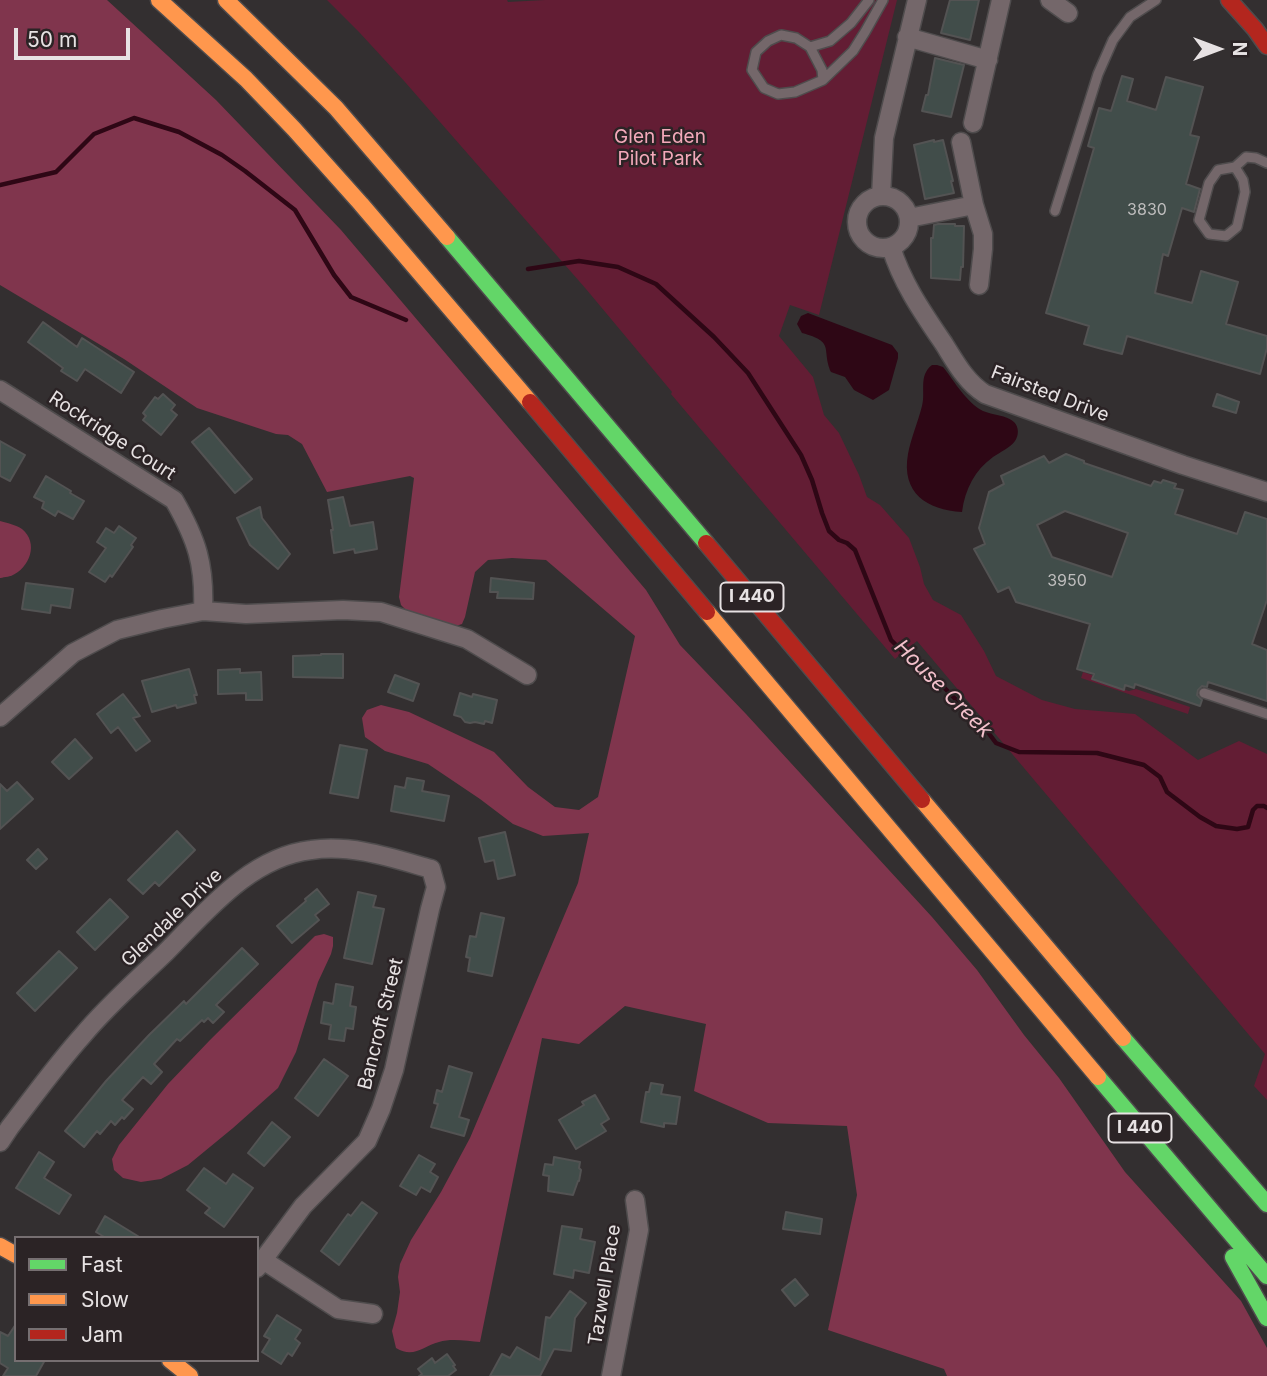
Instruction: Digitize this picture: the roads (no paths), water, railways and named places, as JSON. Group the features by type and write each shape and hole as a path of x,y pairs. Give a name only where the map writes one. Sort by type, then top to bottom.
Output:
{"main road":[{"name":"I 440","path":"159,0 246,79 369,213 1267,1276"},
{"name":"I 440","path":"226,0 336,108 418,202 1137,1055 1267,1205"},
{"path":"1229,0 1267,46"},
{"path":"1201,1200 1267,1318"},
{"path":"174,1362 191,1370"}],"street":[{"path":"881,196 884,138 917,0"},
{"path":"973,123 1002,0"},
{"path":"1050,0 1068,13"},
{"path":"907,37 988,60"},
{"path":"961,142 983,234 984,249 979,285"},
{"path":"881,196 892,197 902,203 909,218 906,234 899,243 891,247 871,246 859,233 857,225 858,214 863,205 881,196"},
{"path":"909,218 974,205"},
{"name":"Fairsted Drive","path":"891,247 901,275 918,306 967,380 985,394 1267,492"},
{"name":"Rockridge Court","path":"0,390 174,500 188,525 201,558 203,611"},
{"path":"0,717 73,653 117,630 203,611 246,614 344,610 381,612 467,639 527,674"},
{"name":"Glendale Drive","path":"0,1142 83,1034 208,909 246,876 279,858 310,849 378,853 431,869 432,874"},
{"name":"Bancroft Street","path":"260,1264 303,1206 367,1141 394,1070 436,887 432,874"},
{"name":"Tazwell Place","path":"611,1376 639,1230 635,1200"},
{"path":"260,1264 338,1309 373,1314"}],"lane":[{"path":"810,47 830,41 851,23 869,0"},
{"path":"823,80 822,70 810,47 796,38 781,36 768,41 757,52 752,71 764,88 778,94 795,92 823,80 839,66 853,51 883,0"},
{"path":"1055,211 1098,74 1113,40 1130,17 1156,0"},
{"path":"1235,167 1243,180 1245,192 1237,227 1226,236 1209,233 1199,220 1209,183 1218,170 1235,167 1246,157 1267,163"},
{"path":"1204,693 1267,714"}],"waterway":[{"name":"House Creek","path":"0,185 56,172 94,134 134,118 179,132 222,155 295,210 334,275 351,297 406,320"},
{"name":"House Creek","path":"528,269 579,261 618,267 656,284 714,337 748,373 801,455 829,531 855,550 891,640 981,723 996,743 1019,752 1097,753 1144,765 1160,777 1167,792 1216,826 1237,829 1248,827 1253,810 1257,806 1267,808"}],"park label":[{"name":"Glen Eden Pilot Park","path":"660,148"}]}
